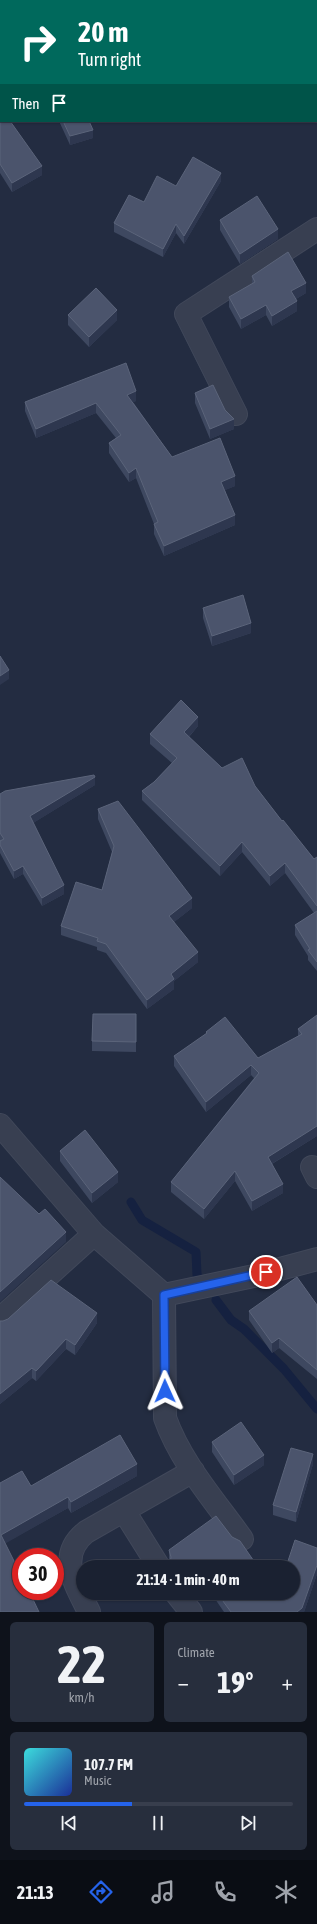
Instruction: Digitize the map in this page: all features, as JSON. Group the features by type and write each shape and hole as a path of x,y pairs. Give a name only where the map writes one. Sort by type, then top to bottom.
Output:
{"street":[{"path":"236,414 186,314 317,229"},
{"path":"0,1126 94,1234 164,1295 165,1418 171,1434 193,1471 242,1539"},
{"path":"0,1319 94,1234"},
{"path":"164,1295 254,1276 317,1259"},
{"path":"89,1612 70,1569 70,1552 73,1544 86,1532 193,1471"},
{"path":"124,1511 155,1560"},
{"path":"182,1600 191,1612"}],"building":[{"path":"0,122 11,122 42,166 12,183 0,164"},
{"path":"63,122 89,122 93,130 70,136"},
{"path":"193,157 221,173 184,236 176,224 163,249 114,223 129,195 144,202 157,176 176,186"},
{"path":"257,196 278,229 240,254 220,220"},
{"path":"288,252 306,283 291,291 297,301 272,316 266,305 241,319 229,297 255,282 252,276"},
{"path":"96,288 117,310 89,337 68,315"},
{"path":"126,363 136,391 127,395 172,457 220,438 235,476 221,482 235,515 164,546 154,524 158,522 136,468 129,473 109,443 121,435 96,403 36,429 25,402"},
{"path":"213,385 225,410 234,419 210,429 195,393"},
{"path":"243,595 251,623 212,636 203,608"},
{"path":"0,656 9,670 0,676"},
{"path":"181,700 198,717 184,732 222,768 242,758 255,786 314,859 317,857 317,906 285,863 270,876 242,842 220,866 142,791 154,782 177,758 150,734"},
{"path":"94,775 95,777 30,816 64,885 42,898 23,866 14,871 0,845 0,841 4,839 0,833 0,794 5,791"},
{"path":"118,801 192,898 169,916 198,952 171,974 174,979 147,1000 106,944 97,941 98,938 61,926 76,882 102,890 114,846 98,809"},
{"path":"317,911 317,962 308,950 310,949 295,925"},
{"path":"93,1014 136,1014 136,1042 92,1041"},
{"path":"317,1015 317,1126 268,1157 283,1184 252,1201 235,1171 204,1209 171,1182 259,1073 251,1065 206,1102 174,1056 207,1033 206,1032 225,1017 258,1058 302,1034 298,1029"},
{"path":"85,1130 118,1172 92,1193 60,1151"},
{"path":"0,1177 39,1214 45,1209 66,1232 0,1292"},
{"path":"297,1277 317,1305 317,1370 279,1338 272,1343 249,1311"},
{"path":"51,1280 97,1313 75,1345 66,1339 36,1371 32,1368 0,1394 0,1321 8,1319"},
{"path":"241,1422 264,1455 234,1475 212,1442"},
{"path":"120,1435 137,1464 71,1502 68,1497 1,1535 12,1557 12,1600 33,1600 39,1612 0,1612 0,1483 22,1471 31,1486"},
{"path":"291,1448 313,1454 296,1512 273,1505"},
{"path":"216,1516 232,1537 240,1541 253,1560 170,1560 169,1550"},
{"path":"295,1540 317,1548 317,1565 302,1608 297,1612 231,1612 222,1600 300,1600 300,1560 288,1560"}],"waterway":[{"path":"131,1202 142,1220 196,1252 197,1275 200,1279"},
{"path":"216,1300 231,1320 244,1329 284,1369 317,1409"}],"route":[{"path":"165,1391 164,1295 254,1276 266,1272"}]}
